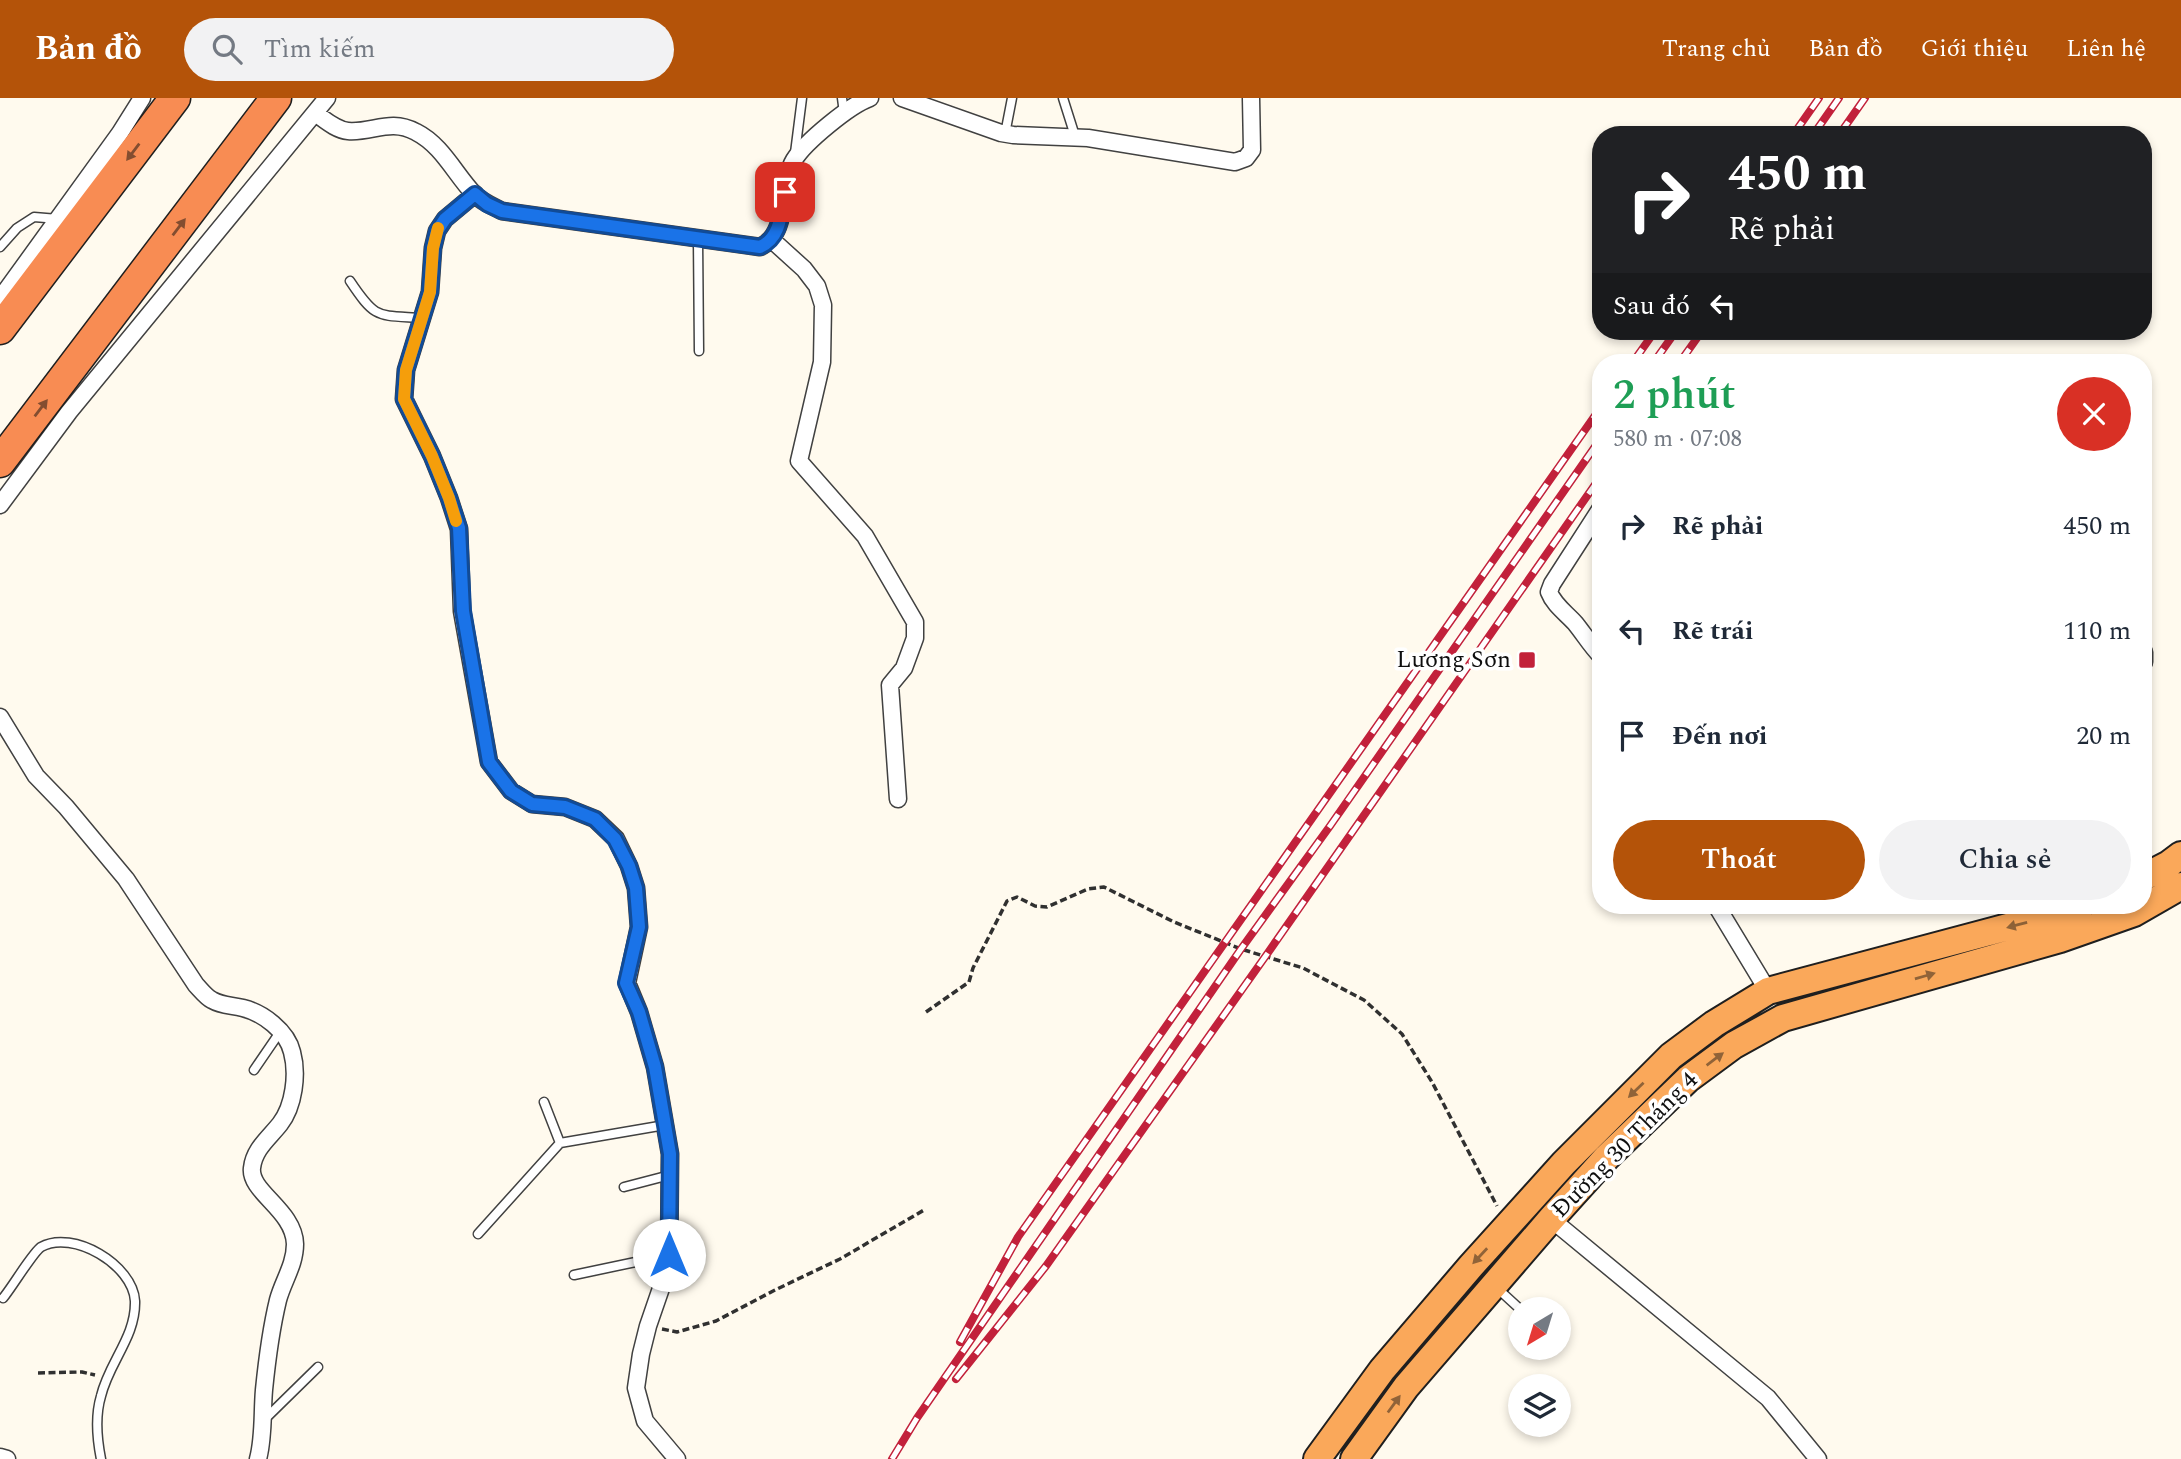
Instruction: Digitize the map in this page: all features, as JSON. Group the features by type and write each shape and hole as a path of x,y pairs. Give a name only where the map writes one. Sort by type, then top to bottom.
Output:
{"highway":[{"path":"0,329 175,98"},
{"path":"0,463 276,98"},
{"path":"2152,873 2181,855"},
{"name":"Đường 30 Tháng 4","path":"2152,903 2181,886"},
{"name":"Đường 30 Tháng 4","path":"1317,1459 1382,1370 1564,1163 1671,1056 1714,1024 1768,992 2054,914"},
{"name":"Đường 30 Tháng 4","path":"1354,1459 1406,1387 1616,1148 1688,1079 1734,1045 1783,1018 2060,939 2131,914"},
{"path":"1768,992 1783,1018"}],"street":[{"path":"0,299 120,134 142,98"},
{"path":"0,505 69,412 317,104 338,128 349,131 394,124 417,132 440,151 475,194 502,211 760,247 776,235 794,159 843,106 850,108 870,98"},
{"path":"902,98 1005,134 1075,136 1235,162 1245,158 1252,150 1251,98"},
{"path":"475,194 445,219 437,231 430,292 406,370 404,399 432,456 459,528 463,611 489,762 511,791 532,804 565,807 595,819 615,839 629,866 636,888 639,927 626,983 639,1012 655,1067 670,1154 669,1265 648,1326 636,1388 645,1421 677,1459"},
{"path":"772,240 804,269 817,286 824,305 822,362 799,461 865,537 915,622 915,638 904,668 890,685 898,799"},
{"path":"1592,522 1549,592 1552,600 1575,623 1592,647"},
{"path":"0,717 36,776 66,807 126,879 196,985 210,999 262,1016 281,1031 292,1052 293,1101 283,1121 258,1149 252,1169 255,1183 290,1222 295,1244 290,1273 279,1298 264,1389 258,1459"},
{"path":"1721,914 1768,992"},
{"path":"1551,1219 1768,1398 1818,1459"},
{"path":"0,1457 7,1459"}],"lane":[{"path":"794,159 802,98"},
{"path":"1005,134 1012,98"},
{"path":"1063,98 1075,136"},
{"path":"0,247 18,228 34,217 58,219"},
{"path":"698,239 699,351"},
{"path":"350,281 365,304 381,315 422,318"},
{"path":"254,1070 281,1031"},
{"path":"544,1102 560,1143"},
{"path":"478,1234 560,1143 665,1125"},
{"path":"624,1186 670,1175"},
{"path":"3,1298 40,1248 59,1243 91,1248 116,1265 132,1284 135,1301 133,1325 100,1396 96,1438 101,1459"},
{"path":"574,1275 669,1255"},
{"path":"1495,1285 1508,1298"},
{"path":"263,1421 318,1367"}],"path":[{"path":"926,1012 969,982 973,968 1007,901 1017,897 1035,906 1047,907 1088,889 1104,887 1174,922 1241,949 1303,968 1364,1000 1402,1034 1432,1082 1507,1227"},
{"path":"648,1326 677,1332 716,1321 840,1259 924,1210"},
{"path":"38,1373 82,1373 108,1379"}],"railway":[{"path":"1799,126 1819,98"},
{"path":"1819,126 1839,98"},
{"path":"1845,126 1865,98"},
{"path":"1639,354 1649,340"},
{"path":"1660,354 1670,340"},
{"path":"1686,354 1696,340"},
{"path":"960,1342 1018,1237 1592,420"},
{"path":"892,1459 917,1418 1241,949 1592,451"},
{"path":"956,1379 1046,1266 1592,489"}],"slow traffic":[{"path":"438,228 433,248 430,292 406,370 404,399 432,456 456,521"}],"place":[{"name":"Lương Sơn","path":"1527,660"}],"route":[{"path":"669,1255 670,1154 655,1067 639,1012 626,983 639,927 636,888 629,866 615,839 595,819 565,807 532,804 511,791 489,762 463,611 459,528 432,456 404,399 406,370 430,292 437,231 445,219 475,194 502,211 760,247 769,243 776,235 785,192"}]}
